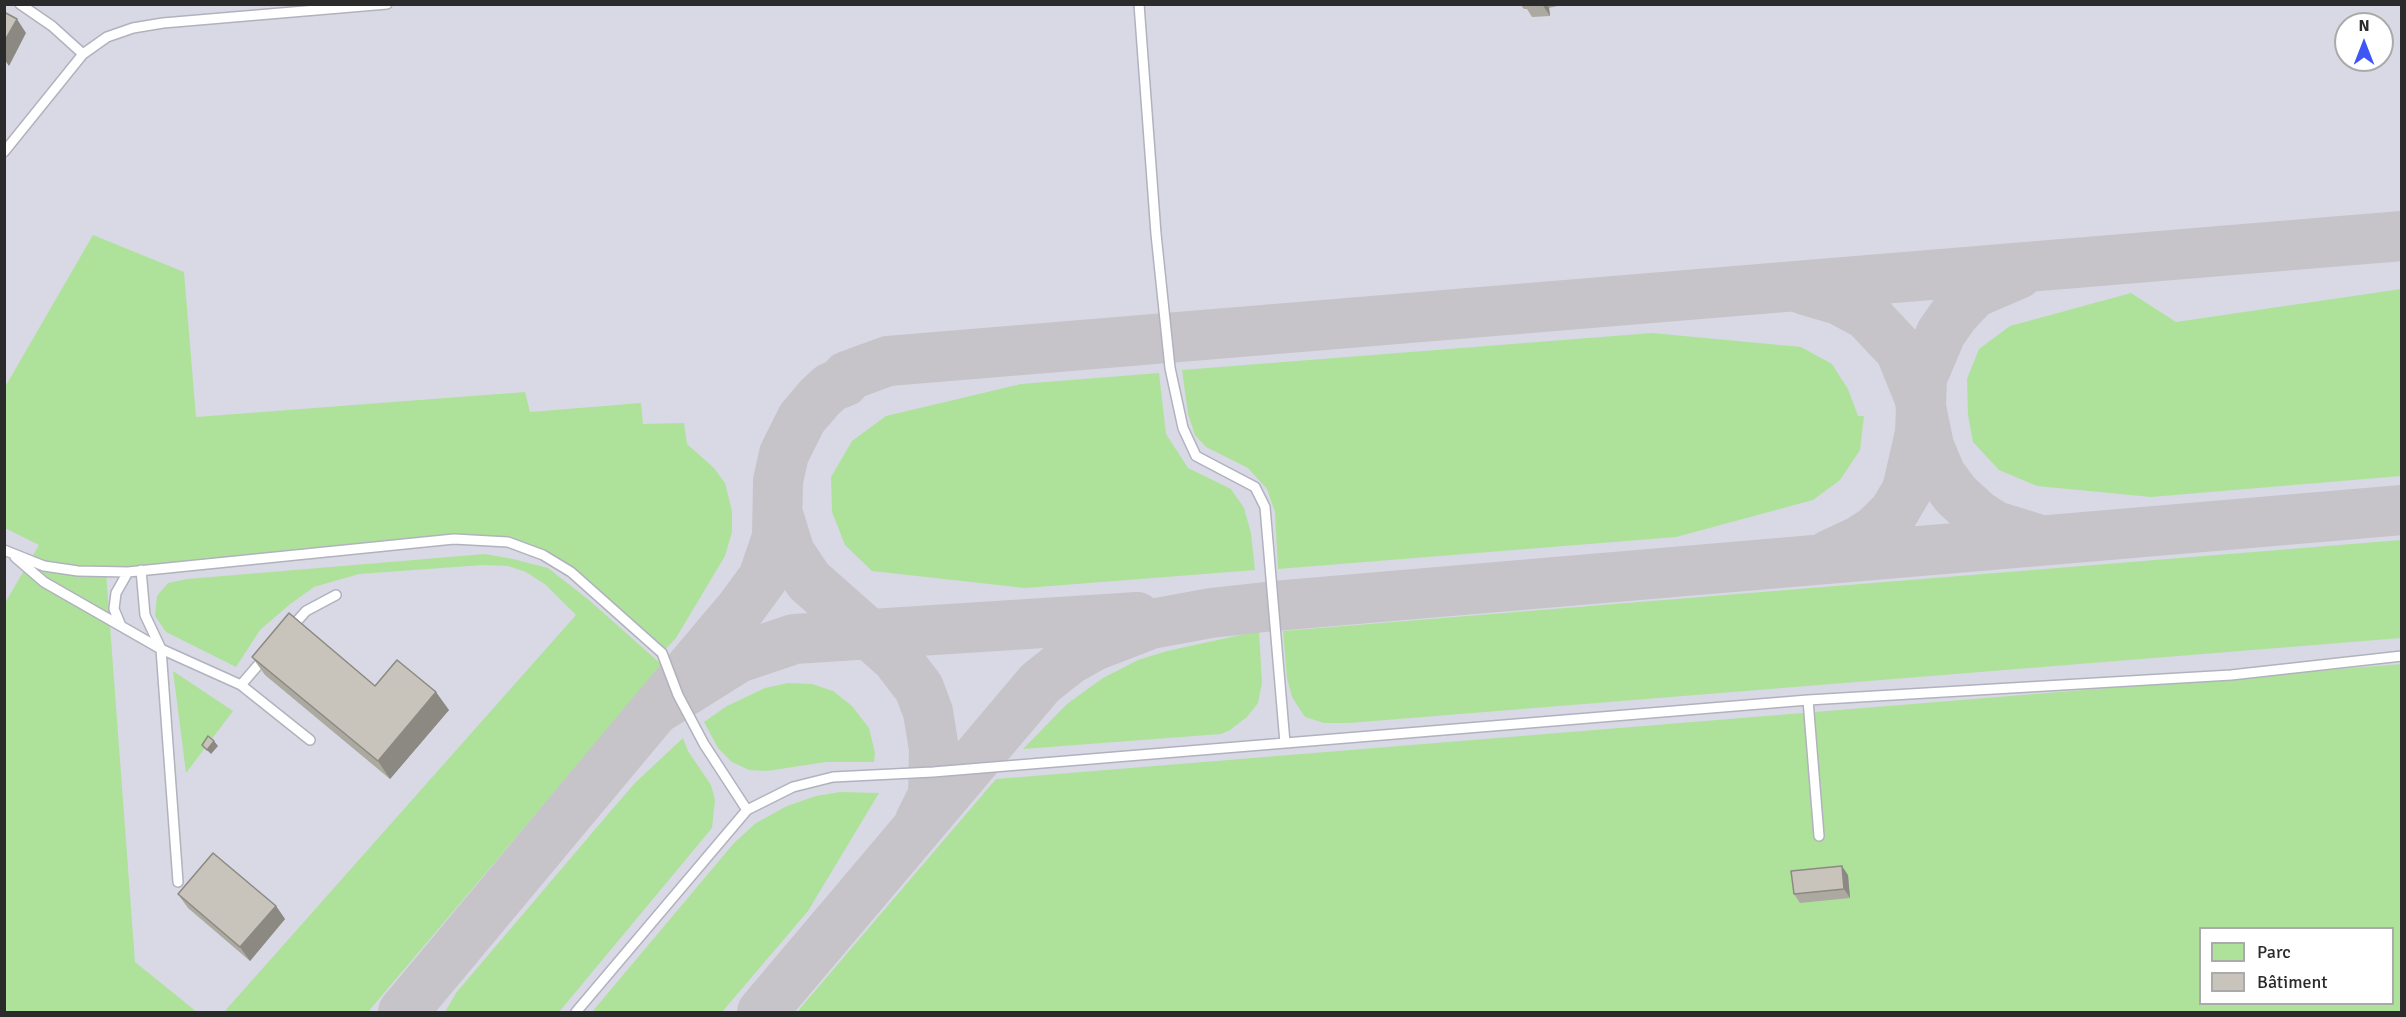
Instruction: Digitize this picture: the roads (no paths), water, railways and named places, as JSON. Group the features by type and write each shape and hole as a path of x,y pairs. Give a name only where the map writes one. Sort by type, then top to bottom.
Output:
{"lane":[{"path":"20,4 52,26 83,54"},
{"path":"4,152 83,54 107,37 133,28 387,4"},
{"path":"1139,4 1156,234 1170,368 1183,428 1196,456 1255,487 1265,507 1285,743"},
{"path":"7,552 55,568 128,572 454,539 508,542 543,555 571,573 662,652 678,695 704,744 747,810"},
{"path":"7,552 44,582 161,649 241,685 310,740"},
{"path":"141,570 145,615 161,649 178,882"},
{"path":"121,626 114,609 116,593 128,572"},
{"path":"285,636 306,611 336,595"},
{"path":"241,685 270,652"},
{"path":"576,1012 747,810 793,787 833,777 886,776 1808,700 2230,675 2402,656"},
{"path":"1808,700 1820,836"}]}
